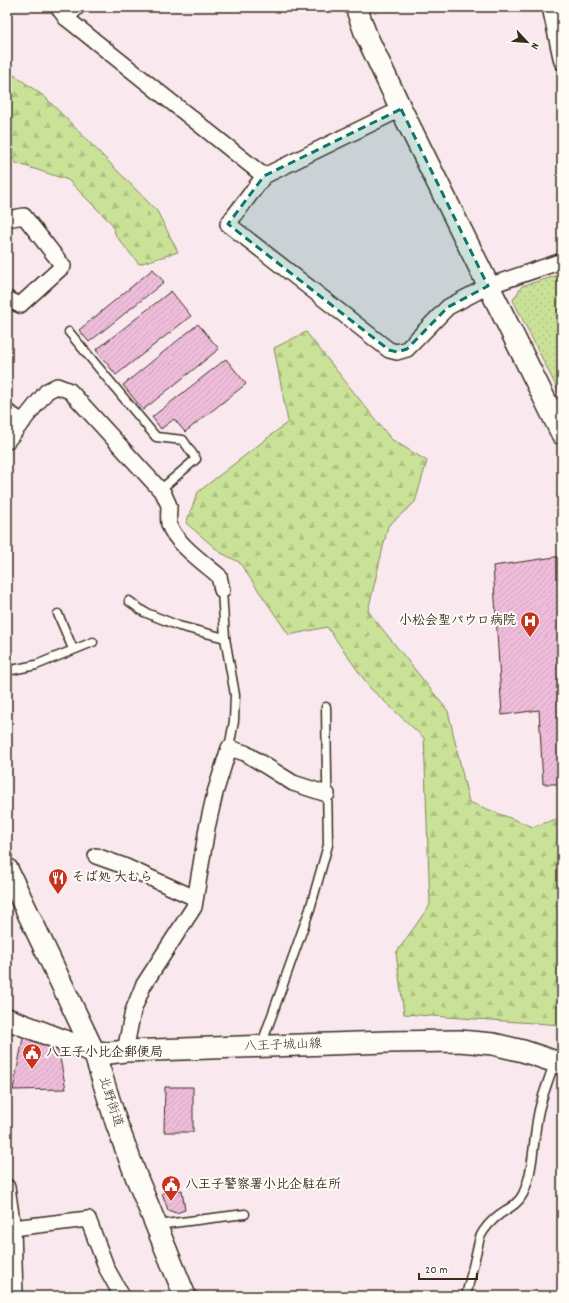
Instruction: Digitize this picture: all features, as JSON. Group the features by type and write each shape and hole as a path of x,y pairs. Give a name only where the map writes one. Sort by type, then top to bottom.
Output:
{"main road":[{"path":"356,7 366,35 401,109 562,434"},
{"name":"北野街道","path":"7,869 94,1052 116,1122 136,1176 185,1296"},
{"name":"八王子城山線","path":"7,1019 94,1052 108,1053 125,1051 395,1041 459,1040 493,1044 523,1051 558,1063"}],"street":[{"path":"62,12 77,7"},
{"path":"550,7 562,62"},
{"path":"62,12 264,176"},
{"path":"401,109 264,176 228,224 389,350 397,352 407,349 448,307 488,286 562,261"},
{"path":"7,219 24,216 63,266 20,305 7,299"},
{"path":"7,441 47,391 57,386 70,391 164,494 168,504 169,524 174,534 200,560 220,576 222,590"},
{"path":"7,412 23,422"},
{"path":"125,1051 133,1011 143,986 194,907 206,828 229,748 245,753 293,783 327,794"},
{"path":"96,856 124,866 195,898"},
{"path":"7,1187 13,1228 15,1296"},
{"path":"13,1228 88,1219 107,1269 122,1296"}],"lane":[{"path":"69,332 156,437 183,440 196,459 160,490"},
{"path":"222,590 225,638 235,695 234,721 229,748"},
{"path":"129,601 144,612 178,626 225,638"},
{"path":"58,614 73,650"},
{"path":"7,671 36,665 92,642"},
{"path":"261,1047 310,909 328,845 326,708"},
{"path":"466,1296 480,1237 483,1231 487,1225 500,1214 514,1205 523,1194 530,1170 538,1115 558,1063"},
{"path":"156,1225 245,1214"}],"highlighted area":[{"path":"401,109 488,286 448,307 407,349 397,352 389,350 228,224 264,176"}],"green space":[{"path":"7,70 45,97 157,211 178,252 139,264 116,236 112,224 68,180 16,163 7,149"},
{"path":"562,274 562,398 513,300 522,286"},
{"path":"306,332 391,439 427,461 415,502 388,526 368,611 448,711 469,802 533,827 562,817 562,1025 404,1014 396,953 430,905 424,738 370,688 327,627 289,635 239,562 221,553 186,523 198,492 288,422 274,348"}],"building":[{"path":"153,269 164,282 89,342 79,330"},
{"path":"171,291 191,316 116,375 96,350"},
{"path":"198,324 219,349 143,410 123,385"},
{"path":"226,359 246,384 185,432 174,419 161,429 152,417"},
{"name":"小松会聖パウロ病院","path":"562,556 562,784 543,784 539,710 502,715 493,566"},
{"path":"24,1033 58,1048 66,1089 13,1090"},
{"path":"165,1087 193,1087 193,1132 164,1132"},
{"path":"182,1190 185,1210 176,1213 168,1210 162,1193"}],"place":[{"name":"小松会聖パウロ病院","path":"530,638"},
{"name":"そば処 大むら","path":"58,895"},
{"name":"八王子小比企郵便局","path":"32,1070"},
{"name":"八王子警察署小比企駐在所","path":"171,1202"}]}
